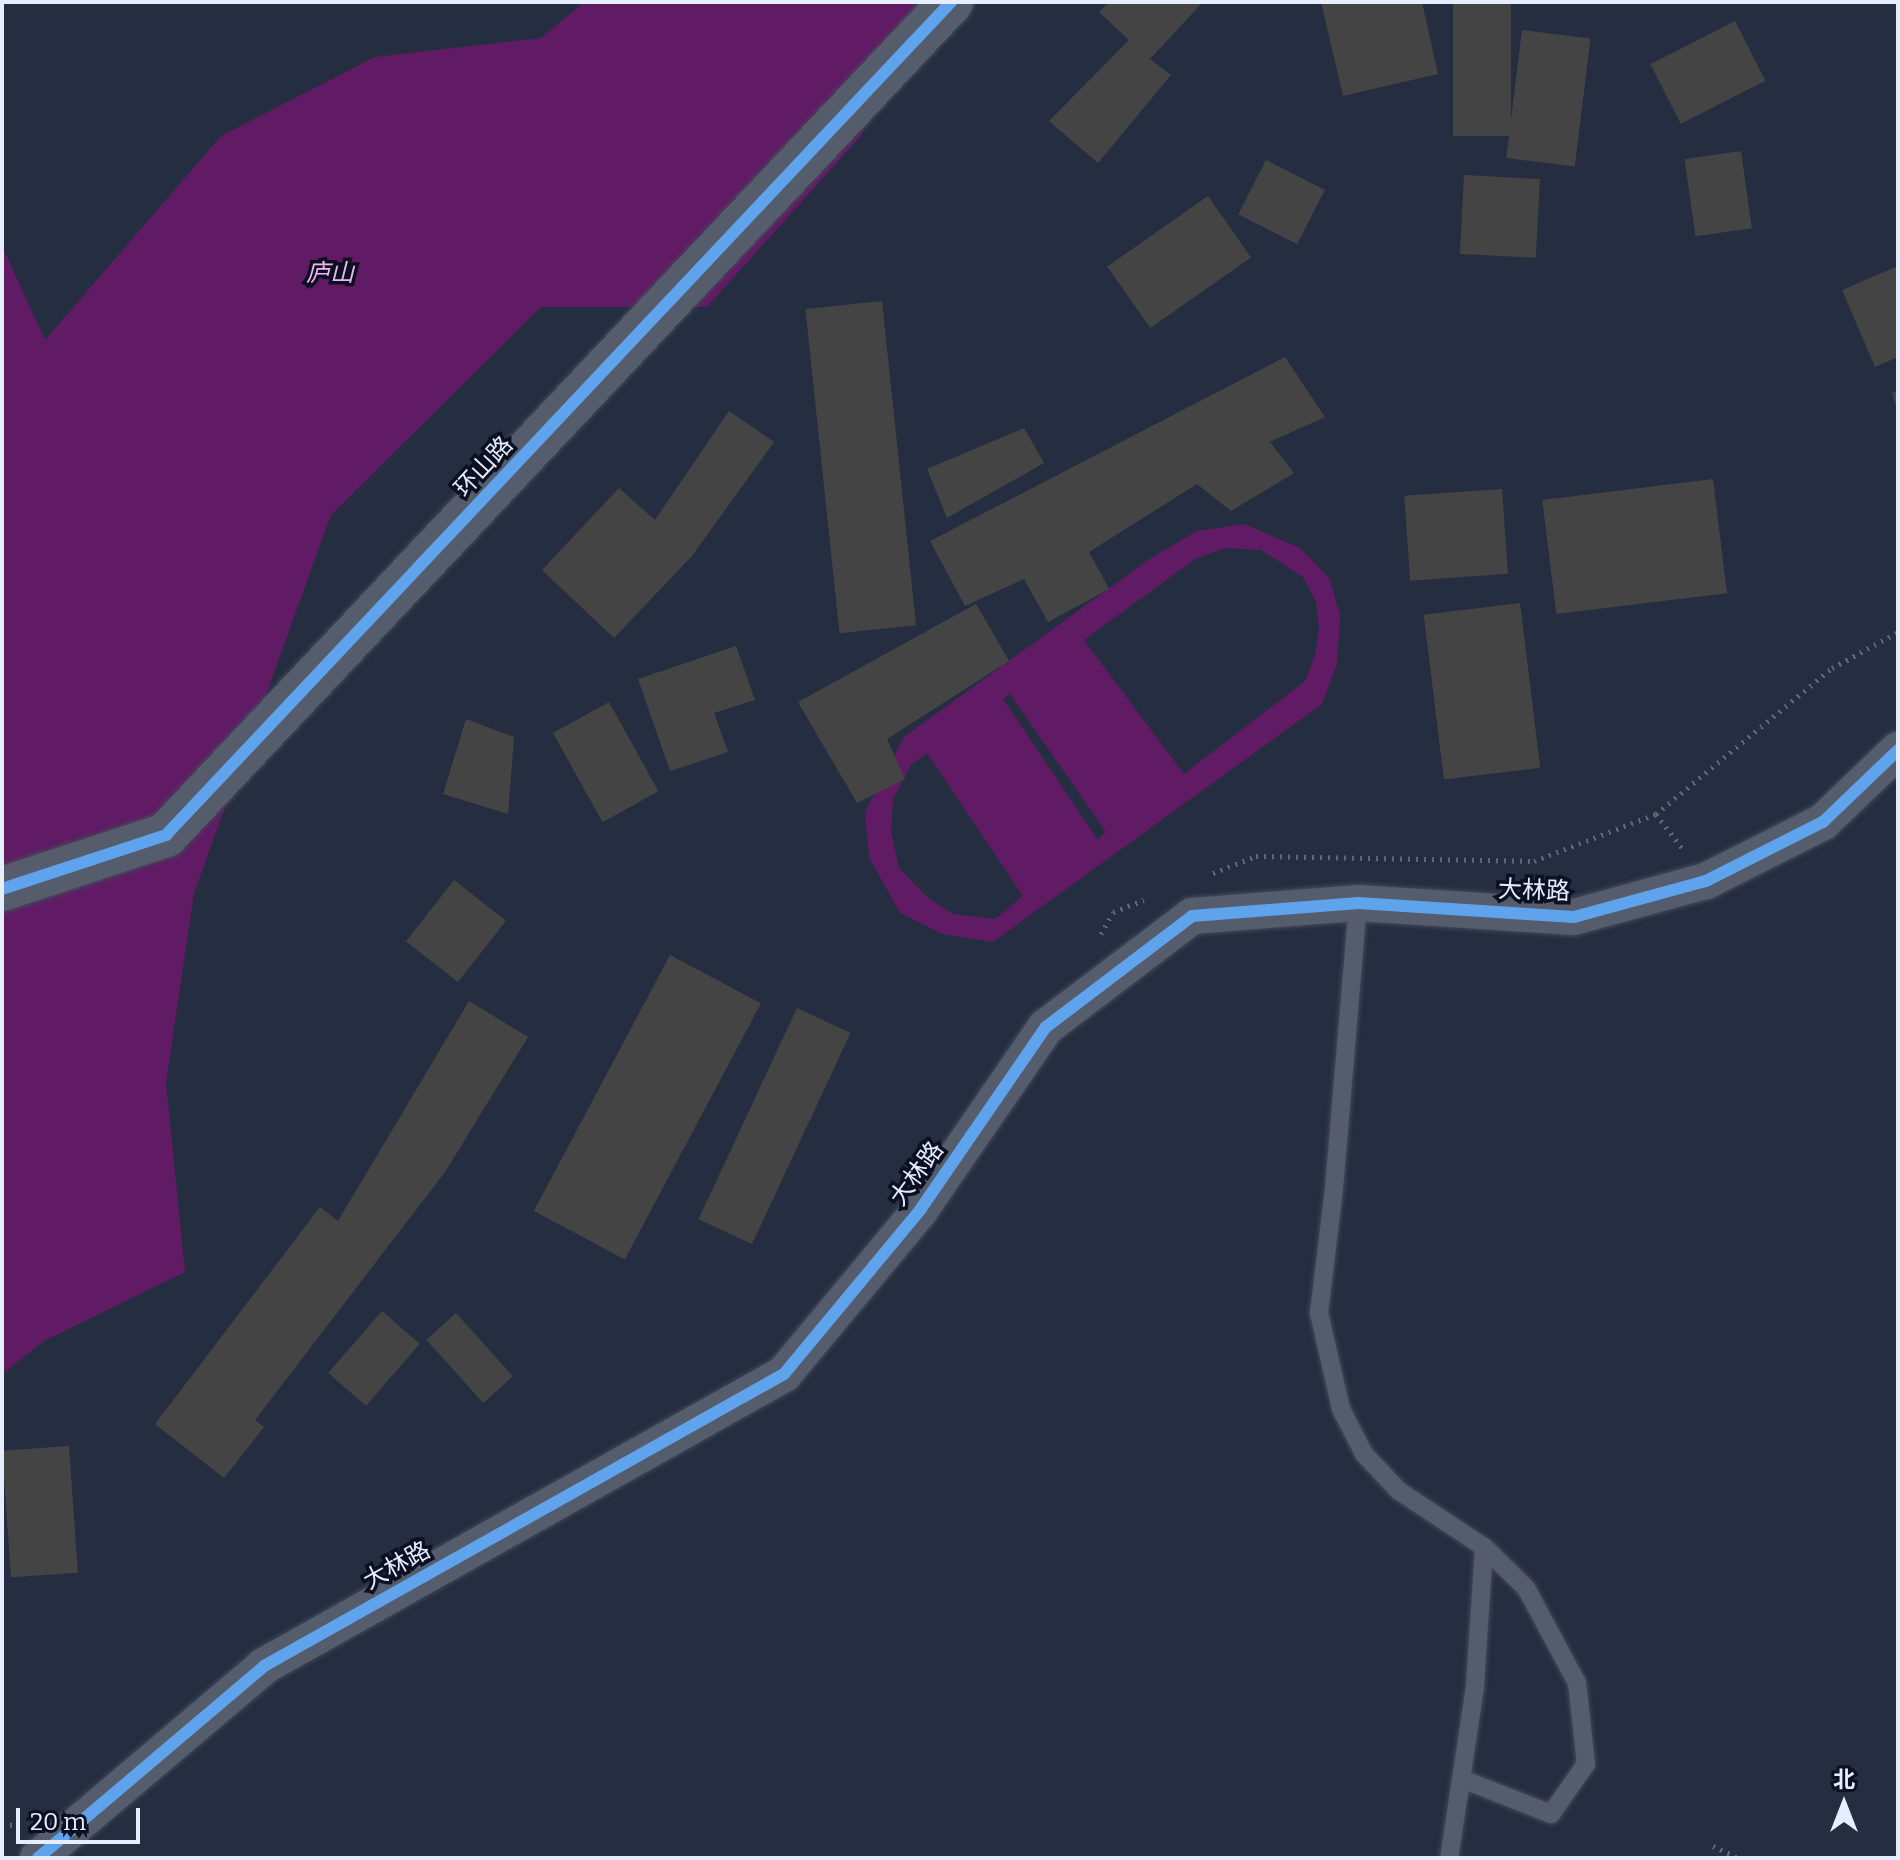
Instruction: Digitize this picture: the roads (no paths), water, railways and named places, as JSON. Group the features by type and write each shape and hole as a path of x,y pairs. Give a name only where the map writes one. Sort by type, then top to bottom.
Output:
{"street":[{"name":"环山路","path":"2,889 166,835 951,2"},
{"name":"大林路","path":"38,1858 264,1666 784,1374 920,1210 1046,1027 1192,916 1358,903 1574,917 1706,881 1823,822 1898,750"}],"lane":[{"path":"1358,903 1334,1189 1319,1313 1341,1409 1364,1454 1399,1491 1484,1547 1526,1588 1577,1683 1586,1764 1551,1814 1462,1779"},
{"path":"1449,1858 1475,1687 1484,1547"}],"park label":[{"name":"庐山","path":"330,274"}]}
